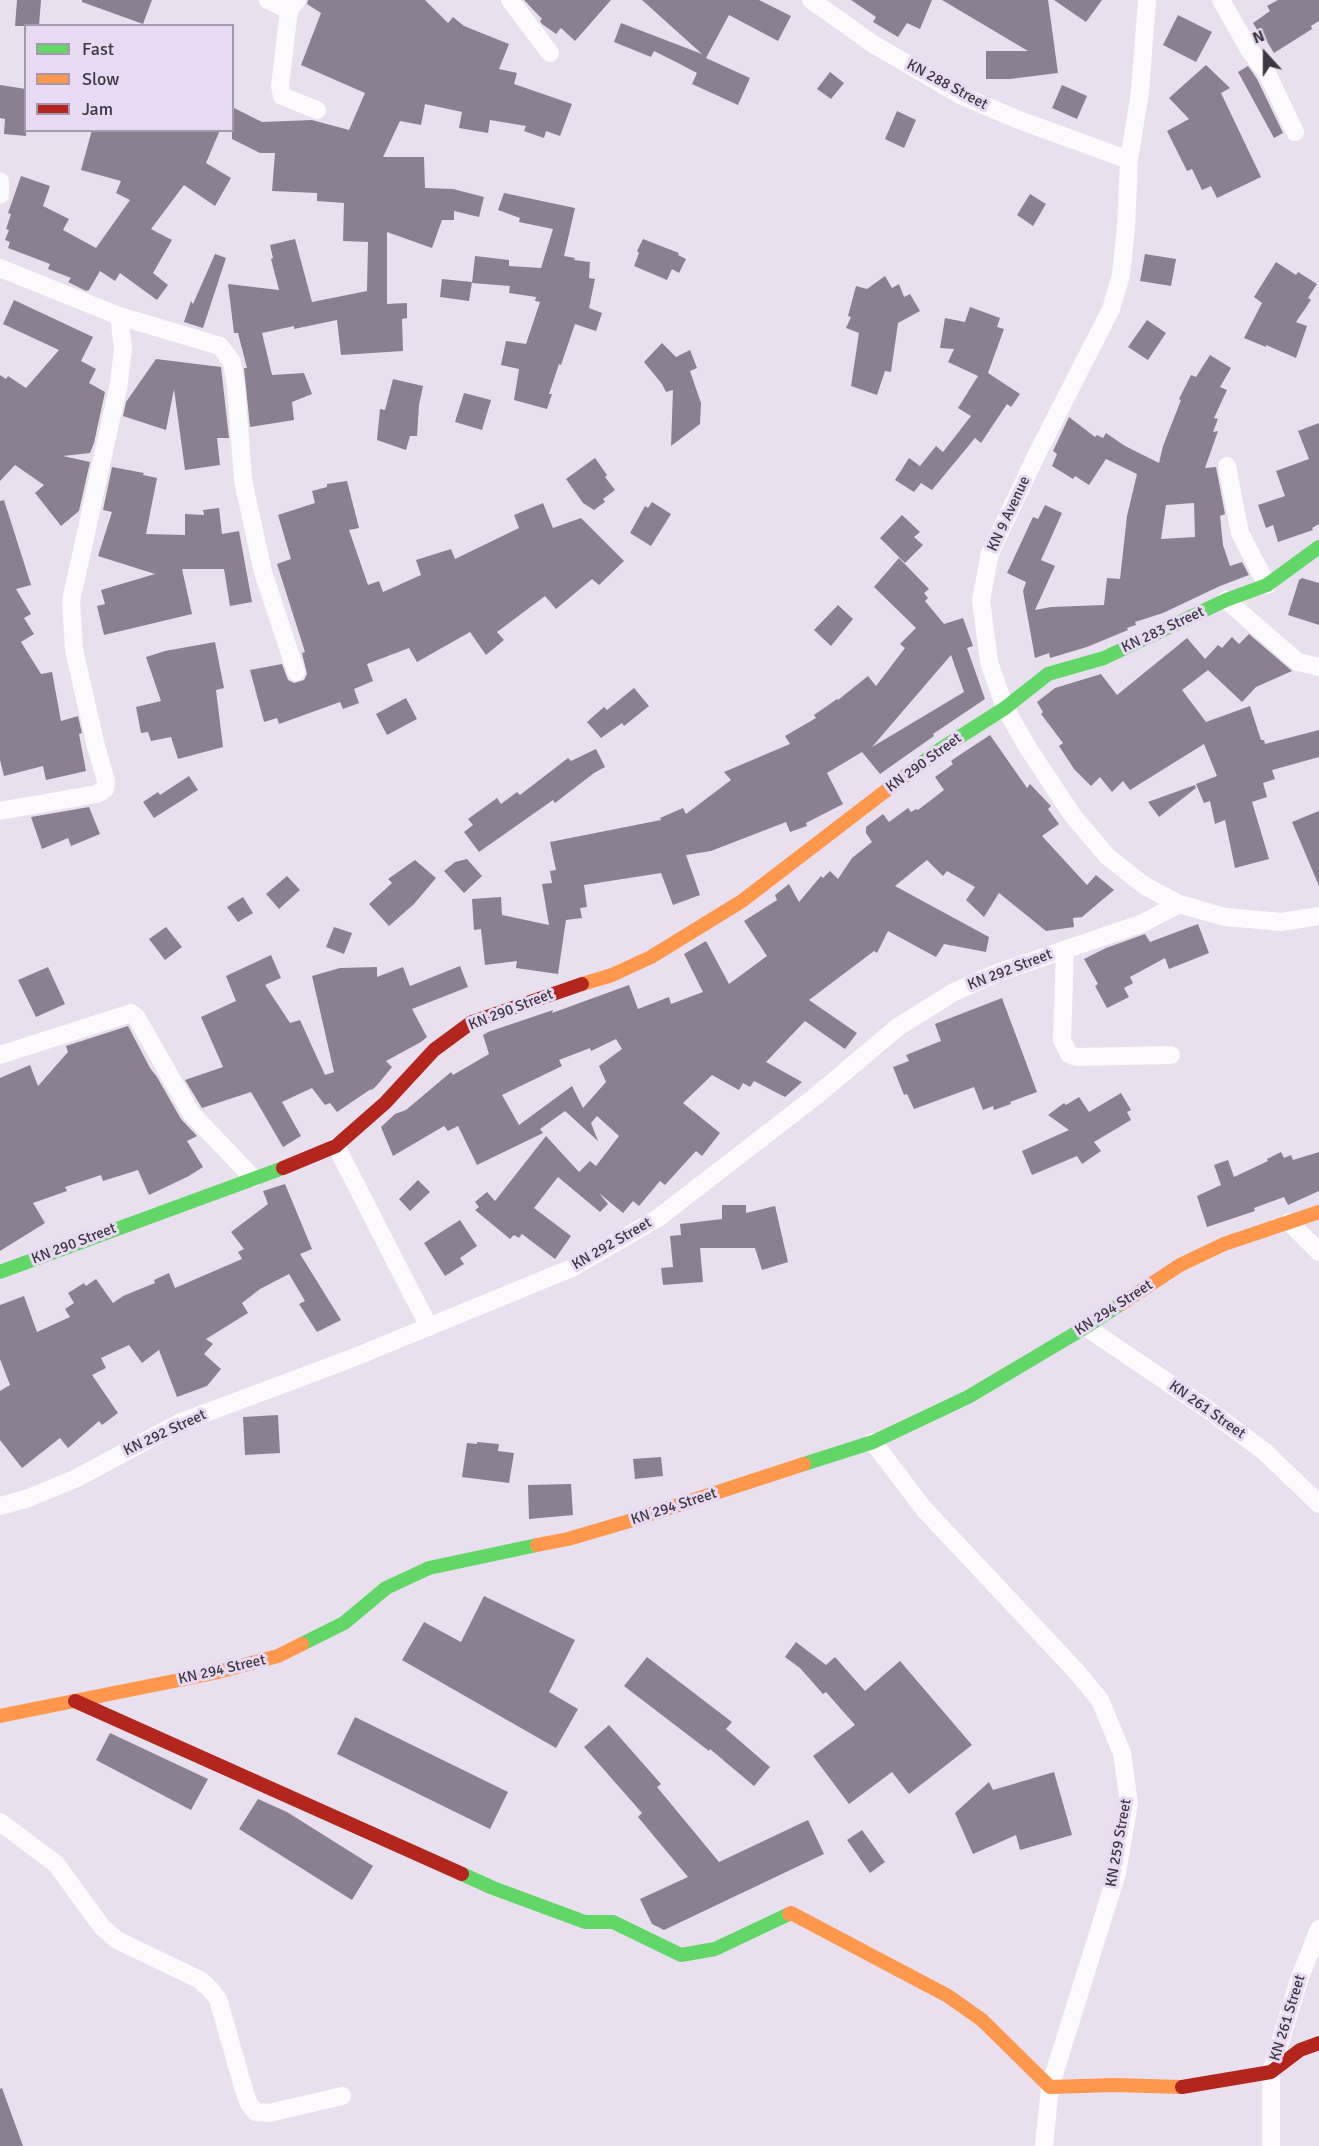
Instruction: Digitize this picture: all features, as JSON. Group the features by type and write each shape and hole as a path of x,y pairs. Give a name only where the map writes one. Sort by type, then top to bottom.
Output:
{"street":[{"path":"268,0 293,5 280,86 282,96 317,110"},
{"path":"510,0 550,53"},
{"name":"KN 288 Street","path":"811,0 873,44 962,96 1019,120 1129,160"},
{"path":"1221,0 1250,51 1267,73 1295,132"},
{"name":"KN 9 Avenue","path":"1142,2 1140,92 1129,160 1121,275 1111,309 1035,458 990,553 981,600 989,662 1005,708 1028,748 1073,816 1108,858 1146,886 1179,904 1225,917 1282,922 1319,916"},
{"path":"0,181 0,195"},
{"path":"0,268 119,316 220,346 232,362 243,480 262,572 296,672"},
{"path":"0,811 97,794 105,789 106,782 74,650 70,601 119,382 123,348 119,316"},
{"path":"1227,466 1240,533 1267,585"},
{"name":"KN 283 Street","path":"1005,708 1048,674 1104,658 1226,600 1267,585 1319,548"},
{"path":"1226,600 1298,662 1319,667"},
{"name":"KN 290 Street","path":"0,1272 253,1178 297,1164 336,1146 385,1103 434,1050 472,1022 612,975 651,957 742,901 936,752 1005,708"},
{"name":"KN 292 Street","path":"0,1506 77,1478 179,1423 429,1328 572,1268 658,1218 816,1096 898,1027 965,987 997,973 1143,923 1179,904"},
{"path":"1065,950 1062,1040 1069,1054 1076,1056 1170,1054"},
{"path":"0,1055 131,1013 137,1018 191,1113 253,1178"},
{"path":"336,1146 429,1328"},
{"name":"KN 294 Street","path":"0,1716 214,1673 278,1656 344,1623 386,1588 429,1569 587,1533 873,1442 968,1397 1086,1327 1180,1265 1224,1244 1319,1212"},
{"path":"1289,1222 1319,1252"},
{"name":"KN 261 Street","path":"1086,1327 1210,1411 1264,1452 1319,1504"},
{"name":"KN 259 Street","path":"873,1442 924,1509 1076,1671 1100,1701 1122,1752 1129,1803 1116,1874 1050,2087 1044,2146"},
{"path":"75,1701 493,1888 585,1922 613,1922 681,1955 715,1949 791,1913 948,1996 982,2020 1050,2087 1114,2085 1184,2087 1271,2072 1300,2050 1319,2043"},
{"path":"0,1822 56,1864 102,1927 117,1940 200,1980 210,1989 218,1999 246,2097 256,2112 269,2113 342,2096"},
{"name":"KN 261 Street","path":"1271,2146 1271,2072 1300,1977 1319,1929"}],"building":[{"path":"17,0 41,0 39,24 15,26"},
{"path":"82,0 152,0 143,24 82,2"},
{"path":"308,0 425,0 448,23 453,17 464,26 509,44 499,69 517,73 514,84 572,104 560,136 546,131 544,138 524,131 526,126 490,120 488,133 459,128 462,112 425,104 421,125 400,121 383,157 424,157 425,188 453,189 484,197 479,217 454,211 454,220 442,220 432,248 387,232 387,304 407,303 407,318 402,319 403,351 341,355 337,320 262,333 272,375 304,373 312,394 292,402 294,420 250,427 244,368 247,368 238,333 234,333 228,284 279,290 270,245 295,239 312,302 367,291 368,242 343,241 344,203 317,201 317,193 272,191 275,153 260,153 232,139 234,108 262,122 312,120 349,130 365,93 301,65 321,13 307,4"},
{"path":"524,0 611,0 575,41 561,28 556,34 542,24 540,21 542,19"},
{"path":"642,0 759,0 791,16 778,41 729,15 706,58 750,78 738,105 692,84 697,73 678,63 654,51 651,57 614,42 621,23 702,54"},
{"path":"851,0 932,0 920,29 907,23 898,37 873,22 876,17"},
{"path":"942,0 1048,0 1058,73 1010,79 986,79 986,51 1028,51"},
{"path":"1054,0 1102,0 1086,22"},
{"path":"1278,0 1319,0 1319,21 1311,26 1312,29 1274,53 1253,23 1270,11 1267,6"},
{"path":"1178,15 1212,32 1196,62 1163,45"},
{"path":"1206,65 1230,88 1221,93 1261,177 1217,198 1211,186 1202,190 1192,169 1187,171 1167,131 1189,119 1169,98"},
{"path":"1248,66 1257,79 1283,133 1274,138 1238,72"},
{"path":"830,72 844,83 831,99 817,89"},
{"path":"0,85 24,89 24,132 26,136 4,134 5,119 0,118"},
{"path":"1062,85 1087,96 1077,119 1052,108"},
{"path":"897,111 916,120 904,148 885,139"},
{"path":"91,132 219,132 206,163 231,178 215,206 184,185 151,229 172,240 153,273 168,285 157,300 120,273 115,281 100,271 89,290 86,291 68,282 71,278 48,269 50,264 8,248 10,242 5,240 11,214 8,213 21,176 50,186 43,206 69,219 63,230 96,248 130,200 116,193 121,181 81,170"},
{"path":"504,193 575,208 564,256 590,262 589,278 595,279 589,308 602,313 596,331 575,324 549,394 552,394 547,409 514,400 519,369 501,365 506,341 526,344 540,302 535,301 536,297 509,293 510,286 472,283 475,256 509,260 509,266 541,268 553,229 519,222 520,218 498,210"},
{"path":"1030,194 1046,204 1033,226 1017,215"},
{"path":"643,239 679,253 678,255 686,259 679,273 672,269 667,280 634,266 639,253 637,251"},
{"path":"215,254 226,258 203,328 184,322 191,301 193,304"},
{"path":"1145,254 1176,259 1171,286 1140,281"},
{"path":"1276,262 1296,275 1298,272 1317,284 1308,298 1311,300 1296,322 1307,326 1296,358 1244,338 1262,303 1254,297"},
{"path":"885,276 892,288 899,284 904,297 910,294 920,311 898,323 891,372 885,371 877,395 851,386 859,333 846,328 851,317 848,316 856,286 867,289"},
{"path":"442,279 472,282 469,301 440,297"},
{"path":"14,300 93,337 81,361 96,369 89,383 105,392 90,453 63,456 90,462 79,511 61,526 35,493 44,485 15,465 0,481 0,375 6,379 8,376 26,388 59,350 3,324"},
{"path":"970,307 1000,318 997,327 1004,329 988,373 1020,394 1011,407 1007,404 981,443 975,438 932,490 921,483 914,492 895,480 909,458 920,466 936,446 943,452 971,416 958,408 978,376 948,362 954,349 940,348 945,318 965,322"},
{"path":"1147,320 1166,333 1148,360 1128,347"},
{"path":"662,343 676,357 690,350 697,368 690,371 701,403 700,424 671,446 673,390 666,392 644,362"},
{"path":"1210,355 1231,368 1220,387 1227,390 1214,418 1218,419 1213,432 1218,431 1205,468 1216,467 1225,514 1220,516 1223,545 1230,566 1242,562 1249,575 1163,613 1135,622 1136,625 1127,628 1128,630 1087,647 1050,658 1049,653 1035,658 1023,591 1026,582 1007,573 1033,517 1038,519 1045,505 1062,513 1041,560 1055,566 1035,610 1051,607 1104,605 1107,578 1120,579 1127,516 1137,474 1106,459 1089,485 1075,476 1073,479 1052,466 1057,454 1053,451 1069,417 1095,437 1097,435 1103,438 1106,433 1125,446 1159,463 1163,446 1181,400 1179,399 1191,375 1196,377","holes":["1194,503 1195,537 1161,539 1166,505"]},
{"path":"156,359 221,367 229,438 217,438 220,465 185,470 174,389 166,430 123,416 126,402"},
{"path":"393,379 423,386 417,436 410,436 406,450 377,440 380,409 385,410"},
{"path":"464,393 491,400 482,430 455,422"},
{"path":"1319,423 1319,524 1312,528 1313,530 1278,542 1273,525 1266,528 1258,505 1285,496 1276,471 1309,459 1298,431"},
{"path":"595,458 615,490 594,510 583,503 566,479"},
{"path":"112,467 157,478 146,534 185,535 185,514 204,515 203,510 219,508 222,534 239,531 252,602 230,606 224,569 182,569 192,614 104,635 97,606 105,604 101,590 155,574 98,556 112,512 103,510"},
{"path":"347,481 359,528 349,530 368,585 379,581 383,592 421,575 416,560 451,549 455,559 519,528 514,515 543,503 553,528 581,518 624,561 599,585 592,579 556,609 545,596 497,632 504,640 486,655 470,632 417,662 409,648 367,664 373,681 354,689 359,703 343,709 340,702 279,724 277,718 264,722 250,670 282,664 288,680 294,683 304,680 307,674 302,653 305,652 277,564 291,559 278,515 315,503 312,491 327,487 327,484"},
{"path":"4,500 31,585 16,589 31,614 24,618 34,634 21,642 41,674 52,672 61,721 78,716 86,771 46,780 43,766 4,776 0,760 0,501"},
{"path":"652,502 671,514 651,546 630,533 645,506 648,508"},
{"path":"902,515 920,532 914,537 923,545 905,563 880,538"},
{"path":"899,558 929,589 924,593 928,598 925,601 944,624 963,618 973,646 967,648 985,699 880,774 862,752 827,773 843,804 806,823 807,826 790,832 786,822 711,851 686,855 700,895 673,905 661,873 584,885 587,907 580,908 582,918 566,920 558,974 516,968 517,961 485,965 481,929 474,930 472,899 501,897 502,915 549,925 542,884 552,883 550,871 556,870 550,842 661,820 660,818 683,808 686,814 731,780 724,772 790,744 785,736 816,718 814,715 838,700 868,676 876,686 905,648 900,644 916,628 874,587","holes":["951,655 964,692 872,747"]},
{"path":"1302,578 1319,583 1319,625 1288,615 1299,580"},
{"path":"838,605 853,619 831,646 814,630"},
{"path":"1249,634 1292,671 1256,687 1242,702 1208,670 1182,690 1206,722 1250,706 1261,740 1264,740 1265,744 1319,730 1319,757 1272,770 1275,779 1263,783 1267,797 1252,802 1269,859 1235,868 1225,820 1215,824 1210,801 1204,803 1196,784 1217,776 1204,744 1130,790 1123,781 1112,792 1100,777 1091,786 1074,769 1059,746 1063,743 1041,714 1043,712 1037,702 1055,688 1101,674 1117,695 1187,638 1205,659 1218,645 1222,648 1232,637 1239,644"},
{"path":"215,642 224,688 216,690 223,747 178,759 171,737 151,741 148,732 141,733 136,707 161,701 146,657 165,651"},
{"path":"634,688 649,706 624,726 622,723 601,738 587,722 604,707 607,710"},
{"path":"406,698 417,719 387,735 376,714"},
{"path":"990,735 1027,788 1030,784 1051,806 1048,809 1059,824 1042,836 1087,885 1096,875 1114,890 1082,917 1073,918 1074,927 1046,931 999,893 984,917 966,900 975,887 947,871 943,876 927,860 895,886 989,937 986,952 944,944 936,957 888,931 877,953 874,951 809,1000 857,1033 845,1049 805,1021 766,1062 802,1082 785,1097 754,1081 750,1087 743,1083 739,1090 712,1075 683,1103 720,1133 702,1156 696,1151 665,1185 660,1181 639,1206 633,1201 623,1213 599,1193 608,1204 600,1212 558,1177 534,1208 571,1236 555,1259 522,1234 519,1238 514,1235 510,1239 475,1210 479,1207 475,1202 487,1192 495,1201 546,1136 579,1172 590,1161 596,1166 619,1136 597,1116 591,1123 598,1141 565,1111 540,1129 543,1133 477,1165 458,1126 448,1131 444,1126 393,1156 381,1127 395,1114 406,1110 451,1072 453,1075 489,1054 483,1035 488,1032 553,1010 552,1013 629,985 638,1009 669,997 671,1004 703,992 684,954 706,941 729,984 767,956 744,921 777,900 775,895 789,884 799,902 821,876 823,878 830,871 838,879 852,858 872,842 866,833 866,827 883,814 889,822 908,808 911,812 918,810 944,790 935,777 953,764 951,761","holes":["616,1039 622,1049 599,1066 606,1082 583,1108 572,1086 519,1125 502,1095 562,1066 559,1060 590,1048 591,1051"]},
{"path":"596,749 605,767 555,803 553,800 479,852 464,832 473,825 468,819 497,798 501,804 517,792 520,795 568,758 571,761"},
{"path":"189,776 198,790 154,818 143,802 158,792 160,795"},
{"path":"1195,785 1196,788 1159,817 1148,802"},
{"path":"89,807 100,834 71,846 68,838 42,849 31,817"},
{"path":"1319,811 1319,886 1292,822"},
{"path":"467,859 482,876 464,893 444,871 455,862"},
{"path":"415,860 436,878 414,904 389,926 369,904 392,883 388,879"},
{"path":"287,876 300,890 279,909 266,894"},
{"path":"243,897 253,913 238,922 227,907"},
{"path":"1198,924 1209,953 1169,969 1165,958 1130,977 1133,983 1124,988 1129,997 1107,1008 1095,986 1098,984 1084,959 1106,948 1145,934 1150,942"},
{"path":"166,927 182,947 165,960 149,939"},
{"path":"334,927 352,933 344,954 326,947"},
{"path":"271,955 281,978 265,985 290,1023 300,1020 325,1075 334,1072 312,976 340,968 377,967 377,977 403,967 410,986 460,966 468,987 412,1009 427,1037 386,1061 392,1067 379,1083 337,1112 330,1103 325,1105 312,1088 282,1102 301,1136 283,1147 251,1092 202,1108 185,1080 223,1067 201,1017 236,1001 226,976"},
{"path":"48,967 65,1004 36,1017 18,980"},
{"path":"1002,998 1037,1092 994,1110 993,1106 983,1110 974,1087 914,1109 907,1094 904,1095 893,1067 909,1061 906,1055 941,1041 935,1024"},
{"path":"128,1026 181,1119 197,1136 187,1141 203,1167 149,1195 138,1170 103,1181 101,1175 65,1187 67,1191 33,1203 45,1223 0,1251 0,1078 30,1065 38,1086 68,1052 66,1046"},
{"path":"1121,1093 1131,1110 1127,1112 1131,1120 1094,1142 1101,1151 1082,1164 1077,1156 1032,1175 1022,1151 1069,1130 1048,1115 1064,1103 1066,1105 1079,1097 1089,1112"},
{"path":"1281,1152 1284,1158 1291,1155 1293,1160 1319,1152 1319,1191 1288,1205 1284,1197 1254,1208 1255,1211 1207,1227 1197,1196 1221,1185 1214,1165 1228,1160 1234,1177 1268,1161 1267,1159"},
{"path":"418,1180 430,1192 410,1211 399,1199"},
{"path":"285,1184 312,1249 300,1254 341,1320 317,1332 299,1304 305,1301 289,1274 260,1289 242,1303 248,1313 206,1339 213,1344 204,1354 221,1369 207,1386 177,1397 159,1350 142,1363 129,1345 101,1358 106,1368 92,1375 118,1413 102,1425 99,1421 68,1448 60,1438 22,1468 0,1440 0,1391 10,1385 0,1359 0,1305 24,1296 37,1332 70,1317 65,1309 74,1303 68,1293 96,1279 113,1303 123,1296 155,1283 154,1280 169,1273 175,1288 242,1259 238,1252 244,1249 231,1232 268,1204 263,1191"},
{"path":"722,1205 746,1205 746,1213 775,1206 788,1262 762,1270 755,1248 700,1248 703,1282 663,1285 661,1268 673,1267 670,1236 681,1235 680,1224 722,1219"},
{"path":"460,1220 477,1246 460,1258 464,1264 445,1276 424,1243"},
{"path":"278,1415 280,1453 245,1455 243,1417"},
{"path":"477,1442 499,1444 498,1451 514,1453 509,1483 462,1477 467,1443 477,1444"},
{"path":"661,1457 663,1476 635,1479 633,1459"},
{"path":"571,1484 573,1515 529,1519 528,1485"},
{"path":"484,1596 575,1640 549,1692 578,1709 556,1748 402,1660 424,1622 461,1642"},
{"path":"796,1642 826,1665 835,1657 865,1691 900,1661 972,1745 909,1794 892,1772 849,1804 813,1756 855,1725 826,1692 823,1694 800,1668 785,1657"},
{"path":"647,1657 732,1722 726,1729 770,1767 754,1786 710,1749 709,1751 624,1686"},
{"path":"355,1717 508,1792 490,1829 337,1754"},
{"path":"609,1725 661,1784 657,1787 719,1862 808,1820 824,1854 664,1930 652,1924 640,1899 688,1877 638,1817 642,1813 584,1747"},
{"path":"110,1733 208,1779 191,1810 96,1760"},
{"path":"1054,1772 1072,1835 1020,1850 1016,1835 973,1854 955,1813 989,1782 993,1790"},
{"path":"258,1799 287,1812 373,1866 352,1900 239,1829"},
{"path":"862,1830 885,1862 870,1873 847,1840"},
{"path":"2,2088 23,2146 0,2146 0,2089"}],"traffic: fast":[{"path":"905,776 936,752 1005,708 1048,674 1104,658 1226,600 1267,585 1319,547"},
{"path":"0,1272 283,1168"},
{"path":"804,1464 873,1442 968,1397 1121,1304"},
{"path":"302,1644 344,1623 386,1588 429,1568 537,1545"},
{"path":"462,1874 585,1922 613,1922 681,1955 715,1949 789,1914"}],"traffic: slow":[{"path":"582,984 612,975 651,957 742,901 905,776"},
{"path":"1121,1304 1180,1265 1224,1244 1319,1212"},
{"path":"537,1545 568,1539 626,1522 804,1464"},
{"path":"0,1716 214,1673 278,1656 302,1644"},
{"path":"789,1914 791,1913 948,1996 982,2020 1050,2087 1114,2085 1182,2087"}],"traffic: jam":[{"path":"283,1168 336,1146 385,1103 434,1050 472,1022 582,984"},
{"path":"75,1701 462,1874"},
{"path":"1182,2087 1271,2072 1300,2050 1319,2043"}]}
